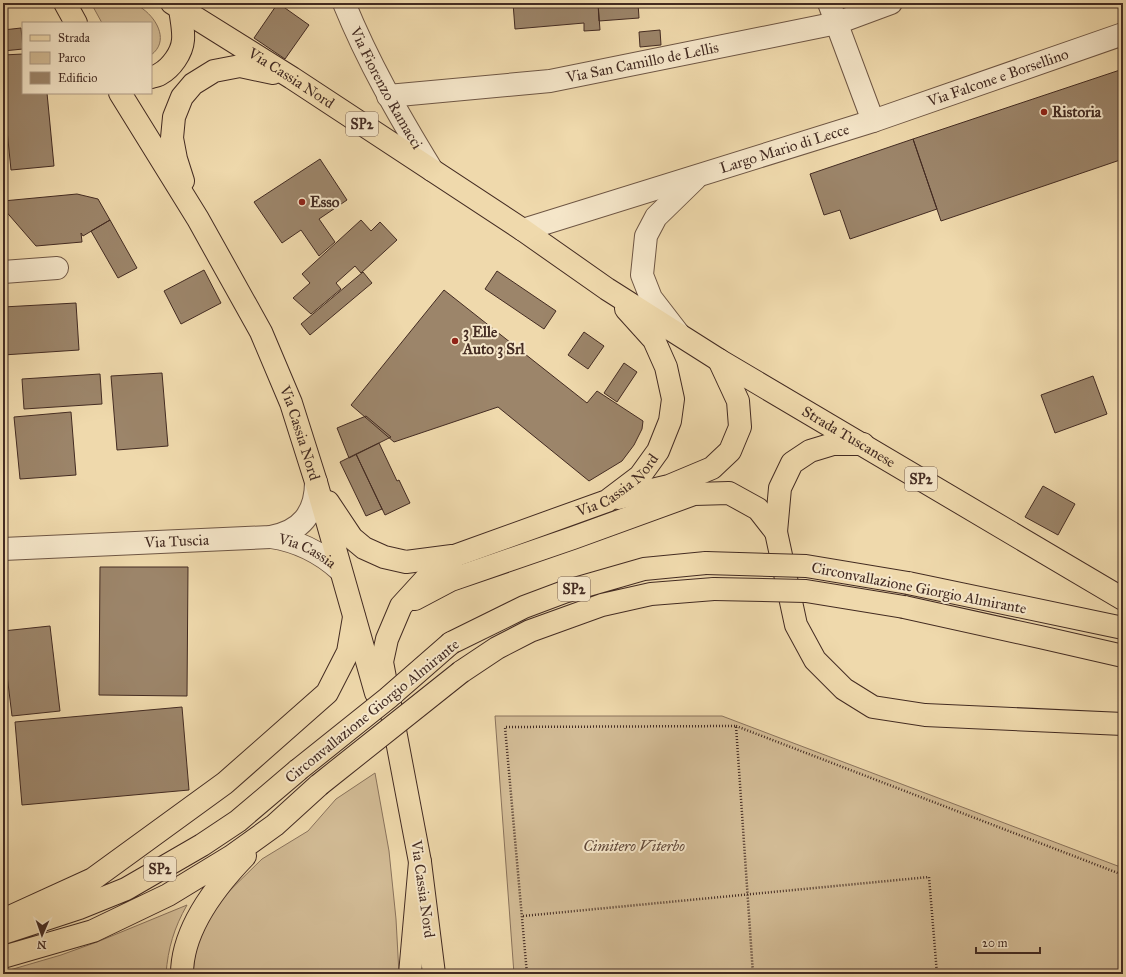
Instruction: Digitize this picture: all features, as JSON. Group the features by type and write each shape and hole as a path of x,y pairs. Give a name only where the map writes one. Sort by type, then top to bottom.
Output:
{"main road":[{"path":"65,3 75,22"},
{"path":"152,77 160,75 169,67 176,58 180,49 183,40 176,6"},
{"name":"Via Cassia Nord","path":"176,6 292,78 523,230 608,289 719,360"},
{"path":"198,219 176,159 172,138 174,117 182,97 194,84 214,71 220,69 240,66 292,78"},
{"name":"Via Cassia Nord","path":"121,94 198,219 260,332 291,403 316,482 340,570 410,804"},
{"name":"Via Cassia Nord","path":"434,974 420,862 382,662 387,639 401,606 433,571 457,555 607,501 640,476 658,451 670,421 673,399 666,367 654,340 608,289"},
{"path":"607,501 669,486 712,468 730,451 740,427 738,401 719,360"},
{"name":"Strada Tuscanese","path":"719,360 1123,599"},
{"path":"863,444 833,444 810,450 792,464 780,488 776,532 796,625 814,660 844,689 873,707 925,715 1123,724"},
{"path":"316,482 352,538 364,548 384,558 406,562 457,555"},
{"path":"401,606 451,580 694,494 729,493 758,509 776,532"},
{"name":"Circonvallazione Giorgio Almirante","path":"3,933 79,908 126,889 202,845 238,822 298,770 388,698 451,643 524,607 564,592 644,569 706,563 806,566 908,583 1123,628"},
{"name":"Circonvallazione Giorgio Almirante","path":"3,957 94,931 168,896 232,856 275,824 319,785 461,672 497,648 530,631 602,605 651,594 714,589 806,591 904,608 1040,636 1123,656"},
{"path":"3,920 94,879 225,783 327,693 348,652 354,617"},
{"path":"182,974 182,961 187,942 205,907 234,867 275,824"},
{"path":"410,974 420,862"}],"street":[{"name":"Via Fiorenzo Ramacci","path":"344,3 357,36 378,78 432,170"},
{"path":"829,3 872,121"},
{"name":"Via San Camillo de Lellis","path":"388,96 550,81 837,23 891,3"},
{"name":"Via Falcone e Borsellino","path":"872,121 1123,34"},
{"name":"Largo Mario di Lecce","path":"523,230 697,177 872,121"},
{"name":"Largo Mario di Lecce","path":"679,334 651,298 642,275 646,236 656,217 697,177"},
{"path":"3,272 56,268"},
{"name":"Via Tuscia","path":"3,549 270,537 282,535 292,531 301,524 308,515 316,494 316,482"},
{"name":"Via Cassia","path":"270,537 295,542 307,547 319,553 340,570"}],"path":[{"path":"528,974 505,727 736,726 1123,875"},
{"path":"736,726 753,974"},
{"path":"523,916 929,877 937,974"},
{"path":"1067,974 1123,970"}],"green space":[{"path":"91,3 135,3 153,19 157,25 160,38 159,44 152,54 152,22 101,22"},
{"name":"Cimitero Viterbo","path":"495,716 722,716 1123,868 1123,974 514,974"},
{"path":"375,773 389,851 396,919 399,974 193,974 195,953 200,934 218,902 262,859 308,831 336,799"},
{"path":"187,905 172,938 166,974 3,974 3,972 61,955 97,942"}],"building":[{"path":"278,3 309,25 285,59 254,38"},
{"path":"513,3 598,3 600,30 584,31 584,23 515,29"},
{"path":"598,3 638,3 639,18 599,21"},
{"path":"21,28 22,49 3,51 3,30"},
{"path":"660,30 661,45 640,47 639,32"},
{"path":"22,54 22,94 47,94 54,166 11,170 3,90 3,55"},
{"path":"1123,69 1123,159 941,221 913,139"},
{"path":"913,139 937,209 850,239 840,210 824,215 810,174"},
{"path":"320,159 347,200 319,219 335,242 319,256 301,230 282,243 254,202"},
{"path":"77,194 98,199 110,220 83,236 81,233 82,242 36,246 3,208 3,201"},
{"path":"110,220 137,268 118,278 91,231"},
{"path":"361,220 371,231 380,222 397,240 361,273 355,266 336,283 341,289 311,314 293,298 310,283 302,274"},
{"path":"204,270 221,303 181,324 164,291"},
{"path":"497,271 556,311 544,329 485,289"},
{"path":"363,272 372,283 310,335 301,324"},
{"name":"3 Elle Auto 3 Srl","path":"444,290 587,403 597,391 643,421 642,429 634,445 622,461 589,481 498,407 394,442 351,405"},
{"path":"76,303 79,350 3,355 3,307"},
{"path":"584,332 604,346 588,369 568,355"},
{"path":"624,363 637,372 617,402 604,393"},
{"path":"162,373 168,446 117,450 111,376"},
{"path":"100,374 102,404 24,409 22,379"},
{"path":"1093,376 1107,414 1055,433 1041,395"},
{"path":"71,412 76,475 20,479 14,417"},
{"path":"366,416 391,437 349,458 337,428"},
{"path":"379,443 397,481 399,480 410,503 385,515 356,454"},
{"path":"356,454 382,509 366,516 340,462"},
{"path":"1043,486 1075,504 1058,535 1025,517"},
{"path":"100,567 188,567 187,696 99,695"},
{"path":"50,626 60,711 12,716 3,631"},
{"path":"182,707 189,790 22,805 15,722"}],"place":[{"name":"Ristoria","path":"1044,112"},
{"name":"Esso","path":"302,202"},
{"name":"3 Elle Auto 3 Srl","path":"455,341"}]}
